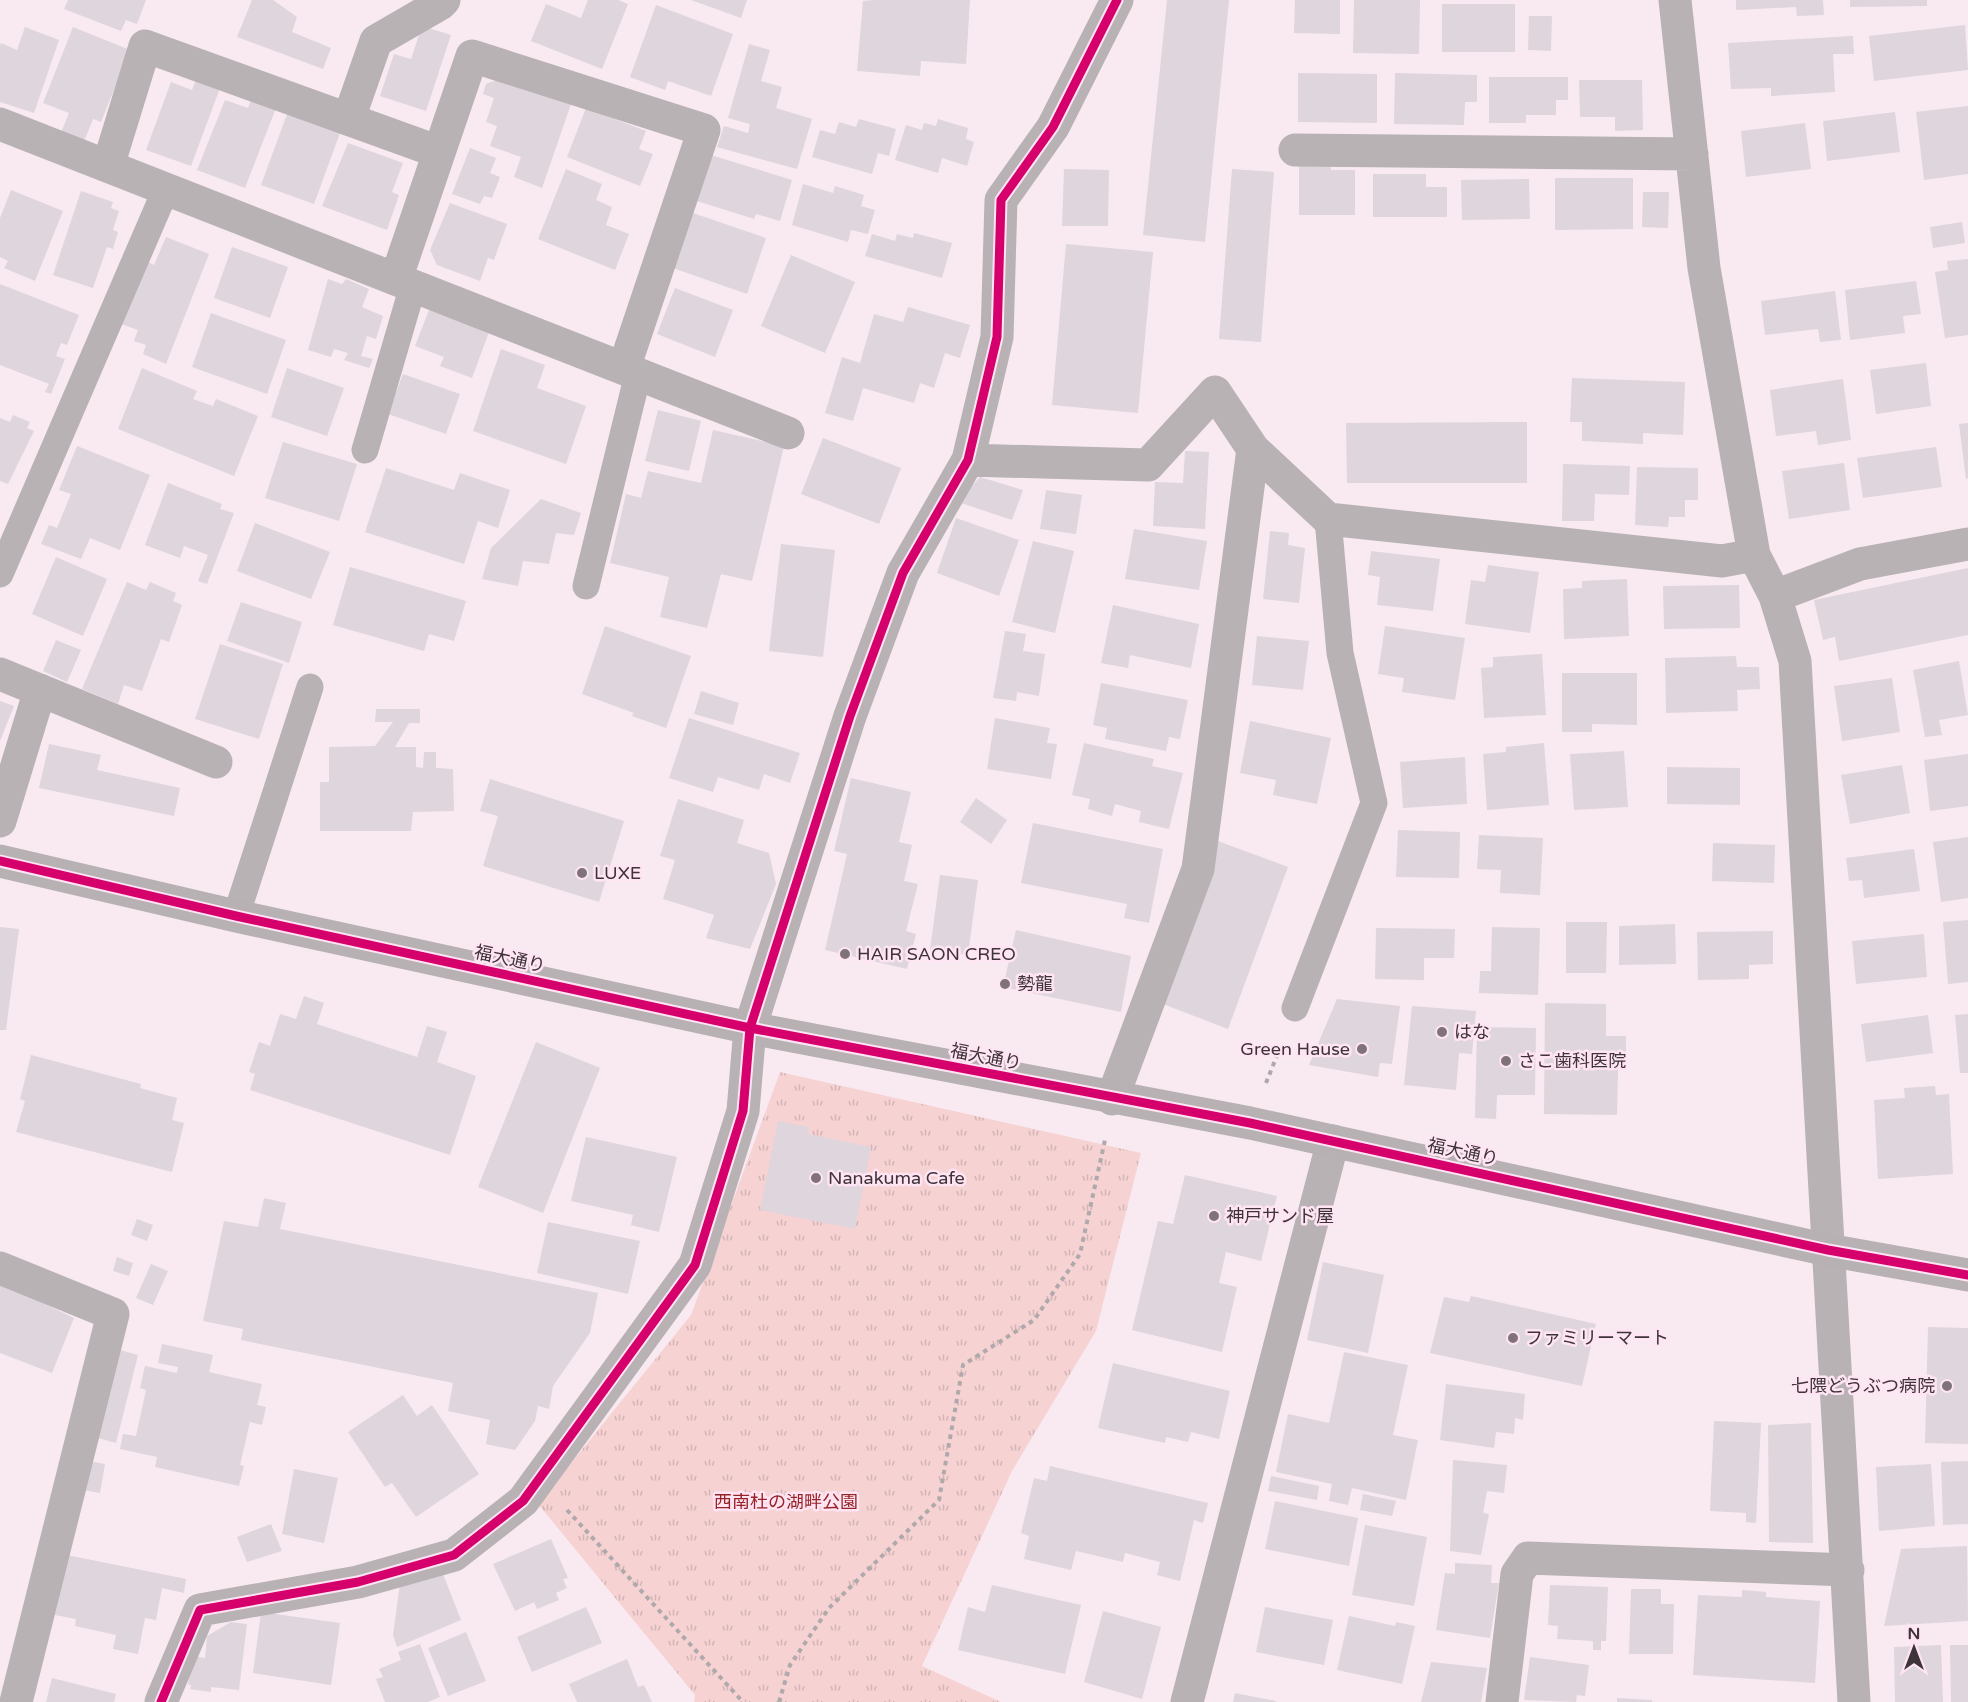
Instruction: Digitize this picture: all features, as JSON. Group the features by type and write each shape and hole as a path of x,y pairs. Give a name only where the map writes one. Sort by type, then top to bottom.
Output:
{"street":[{"path":"349,118 376,41 444,0"},
{"path":"160,1702 200,1610 358,1582 454,1555 524,1501 695,1265 742,1111 750,1028 850,716 903,573 968,460 998,337 1001,200 1053,127 1117,0"},
{"path":"1675,0 1704,268 1754,555 1775,596 1795,661 1854,1702"},
{"path":"108,166 145,46 439,152"},
{"path":"405,282 439,152 472,56 704,130 631,371"},
{"path":"0,124 788,433"},
{"path":"1296,150 1692,153"},
{"path":"968,460 1148,465 1215,392 1253,449 1328,519 1722,561 1754,555"},
{"path":"1112,1099 1198,870 1253,449"},
{"path":"1775,596 1860,564 1968,544"},
{"path":"0,674 216,762"},
{"path":"0,821 40,690"},
{"name":"福大通り","path":"0,861 236,916 750,1028 1112,1099 1250,1123 1828,1250 1968,1275"},
{"path":"1187,1702 1333,1141"},
{"path":"0,1268 113,1314 16,1702"},
{"path":"1502,1702 1517,1574 1528,1558 1848,1570"}],"lane":[{"path":"0,574 166,189"},
{"path":"365,450 405,282"},
{"path":"586,586 631,371"},
{"path":"1295,1008 1374,803 1340,653 1328,519"},
{"path":"236,916 310,687"}],"path":[{"path":"1250,1123 1295,1008"},
{"path":"779,1702 790,1665 830,1608 939,1500 963,1365 1034,1320 1080,1254 1106,1137"},
{"path":"562,1504 743,1702"}],"green space":[{"name":"西南杜の湖畔公園","path":"780,1072 1141,1153 1096,1331 1012,1471 922,1666 1001,1702 694,1702 695,1695 538,1504 691,1315"}],"building":[{"path":"68,0 146,0 137,24 126,20 121,31 64,9"},
{"path":"252,0 273,0 297,17 292,32 331,48 323,69 237,37"},
{"path":"588,0 618,0 628,4 602,69 531,41 546,4 581,18"},
{"path":"691,0 747,0 741,18"},
{"path":"970,0 966,64 921,61 920,76 857,71 863,1"},
{"path":"1167,0 1229,0 1205,242 1143,235"},
{"path":"1295,0 1340,0 1340,34 1294,33"},
{"path":"1354,0 1420,0 1419,54 1353,53"},
{"path":"1736,0 1823,0 1824,15 1797,16 1796,7 1736,10"},
{"path":"1850,0 1927,0 1927,6 1850,7"},
{"path":"1442,4 1515,4 1515,52 1442,52"},
{"path":"656,5 733,34 711,96 668,81 665,90 630,77"},
{"path":"1529,16 1552,16 1551,51 1528,50"},
{"path":"1965,25 1968,70 1874,81 1869,36"},
{"path":"422,26 451,35 426,111 380,96 394,54 411,59"},
{"path":"25,27 59,40 34,113 0,102 1,43 17,50"},
{"path":"73,27 130,50 101,122 93,119 83,144 60,135 69,113 43,103"},
{"path":"1853,36 1854,54 1833,54 1835,92 1771,96 1771,88 1731,89 1728,43"},
{"path":"749,44 770,50 761,81 782,87 776,108 812,119 797,169 717,147 724,126 748,133 750,124 728,118"},
{"path":"1298,73 1377,74 1377,123 1298,122"},
{"path":"1395,73 1477,75 1477,102 1465,102 1464,125 1394,124"},
{"path":"1489,77 1568,77 1568,100 1556,100 1556,115 1526,115 1526,123 1489,123"},
{"path":"502,78 571,104 542,188 514,177 521,157 490,146 497,126 486,122 494,98 483,94 486,84"},
{"path":"196,79 220,88 191,166 146,150 171,82 192,90"},
{"path":"1579,80 1642,80 1643,130 1615,131 1615,117 1580,117"},
{"path":"225,100 248,108 251,100 276,108 245,188 197,170"},
{"path":"1968,106 1968,174 1924,180 1916,112"},
{"path":"586,108 646,131 639,149 653,154 640,186 567,157"},
{"path":"1895,112 1900,152 1827,161 1823,121"},
{"path":"287,114 340,133 314,204 261,185"},
{"path":"859,119 896,129 889,156 878,153 872,174 812,157 820,130 835,134 839,122 856,127"},
{"path":"938,119 968,128 966,139 974,142 967,166 942,158 938,173 895,160 906,125 922,130 924,123 936,126"},
{"path":"1805,123 1811,169 1746,177 1741,131"},
{"path":"348,143 403,163 392,192 399,195 387,230 322,206"},
{"path":"470,148 496,158 490,173 500,177 492,198 484,196 480,204 452,194"},
{"path":"711,155 792,180 780,221 756,214 754,219 697,201"},
{"path":"1331,164 1331,170 1355,170 1355,215 1299,215 1299,165"},
{"path":"566,169 602,184 596,200 612,207 606,225 629,234 615,270 538,239"},
{"path":"1064,169 1109,170 1108,226 1062,226"},
{"path":"1232,169 1274,172 1261,342 1219,339"},
{"path":"1373,174 1426,174 1426,187 1447,187 1447,217 1373,217"},
{"path":"1555,178 1633,178 1633,229 1555,230"},
{"path":"1529,179 1530,219 1462,220 1461,180"},
{"path":"803,184 833,193 835,186 864,195 861,206 875,210 868,234 851,230 848,242 792,225"},
{"path":"11,190 63,211 35,281 4,268 8,261 0,257 0,218"},
{"path":"81,191 113,202 111,208 119,211 113,230 118,232 113,249 107,247 93,288 53,275"},
{"path":"1643,192 1669,192 1668,228 1642,227"},
{"path":"450,203 507,224 494,260 488,258 480,281 437,265 430,250"},
{"path":"693,213 766,238 747,294 673,268"},
{"path":"1962,222 1965,243 1933,248 1930,227"},
{"path":"914,233 952,243 942,278 865,256 872,234 895,241 897,234 913,238"},
{"path":"166,237 209,254 166,364 143,354 146,345 134,341 138,330 121,324 146,261 154,265"},
{"path":"1066,244 1153,252 1138,413 1052,405"},
{"path":"232,247 288,267 270,318 214,298"},
{"path":"791,255 855,282 825,353 761,326"},
{"path":"1968,259 1968,335 1945,338 1935,272 1948,270 1947,261"},
{"path":"328,279 342,284 346,279 369,289 362,307 383,316 376,339 367,336 361,356 373,359 369,368 344,360 348,353 334,349 331,357 308,350"},
{"path":"1916,281 1921,314 1903,316 1905,333 1850,340 1845,290"},
{"path":"0,284 79,315 67,345 61,343 56,356 65,359 51,394 45,392 49,384 0,365"},
{"path":"675,288 733,310 715,357 657,334"},
{"path":"1835,291 1841,340 1820,342 1818,329 1765,335 1761,301"},
{"path":"908,307 970,325 960,358 945,353 934,388 920,383 914,403 863,388 853,421 825,413 842,357 860,363 874,314 903,322"},
{"path":"429,310 489,332 472,378 440,366 444,357 415,346"},
{"path":"211,313 286,340 267,394 192,367"},
{"path":"501,349 545,365 537,388 586,406 566,464 473,431"},
{"path":"1926,363 1931,406 1876,414 1870,370"},
{"path":"142,368 197,391 193,399 213,406 216,399 258,416 234,476 118,429"},
{"path":"287,368 344,388 327,436 271,417"},
{"path":"403,374 460,394 446,434 388,414"},
{"path":"1572,378 1685,382 1683,435 1643,433 1643,444 1582,441 1582,422 1570,422"},
{"path":"1843,379 1851,440 1818,445 1816,431 1776,436 1770,390"},
{"path":"658,410 701,421 689,471 645,461"},
{"path":"13,415 30,422 27,428 34,431 8,484 0,481 0,418 10,422"},
{"path":"1527,422 1527,483 1347,483 1346,423"},
{"path":"1968,423 1968,478 1966,479 1959,424"},
{"path":"713,430 784,446 752,581 721,574 707,628 660,617 669,577 610,563 626,494 641,498 648,471 701,483"},
{"path":"823,438 901,468 879,524 801,494"},
{"path":"283,442 357,464 339,521 265,498"},
{"path":"77,446 150,475 120,550 90,538 81,559 41,544 49,525 57,528 71,494 59,490"},
{"path":"1936,447 1942,487 1863,498 1857,458"},
{"path":"1185,451 1209,452 1205,529 1153,526 1155,482 1183,483"},
{"path":"1844,463 1850,510 1789,519 1782,471"},
{"path":"1563,464 1630,466 1629,495 1595,494 1594,521 1562,521"},
{"path":"1637,467 1698,468 1698,500 1685,500 1685,517 1669,517 1668,527 1635,525"},
{"path":"386,468 454,490 460,473 510,490 498,528 478,521 464,564 365,532"},
{"path":"980,477 1023,490 1012,520 958,502"},
{"path":"168,483 222,504 220,509 234,513 207,584 198,581 208,555 184,546 180,558 145,545"},
{"path":"1046,490 1082,495 1076,534 1040,529"},
{"path":"541,499 581,513 574,535 556,533 549,564 523,561 518,586 482,579 491,548"},
{"path":"956,518 1019,540 999,596 937,573"},
{"path":"255,523 330,552 311,599 237,571"},
{"path":"1134,529 1207,541 1199,590 1125,579"},
{"path":"1270,531 1289,533 1288,545 1305,548 1299,603 1263,599"},
{"path":"1033,541 1074,551 1055,633 1012,622"},
{"path":"781,544 835,550 823,657 769,651"},
{"path":"1371,551 1440,559 1433,611 1377,605 1380,577 1368,575"},
{"path":"56,557 107,579 83,636 32,614"},
{"path":"1488,565 1539,572 1530,633 1465,624 1471,580 1485,582"},
{"path":"350,567 466,601 454,641 429,634 424,651 333,625"},
{"path":"1968,568 1968,635 1839,661 1835,637 1823,640 1814,600"},
{"path":"1627,579 1629,636 1564,639 1563,589 1582,588 1582,581"},
{"path":"127,582 146,590 150,582 176,593 173,601 182,605 169,642 161,639 142,691 124,685 118,704 82,689"},
{"path":"1739,585 1740,628 1664,629 1663,586"},
{"path":"241,602 302,622 289,663 227,641"},
{"path":"1113,605 1199,624 1191,668 1130,655 1128,668 1101,663"},
{"path":"605,626 691,656 666,728 632,716 634,713 582,694"},
{"path":"1385,626 1465,638 1455,700 1402,692 1404,678 1378,674"},
{"path":"1005,631 1026,634 1023,651 1045,654 1039,696 1017,692 1016,701 993,698"},
{"path":"1257,636 1309,641 1303,690 1252,685"},
{"path":"56,640 81,650 67,682 43,671"},
{"path":"220,644 283,664 259,739 195,719"},
{"path":"1542,654 1546,715 1484,718 1481,668 1493,667 1493,657"},
{"path":"1736,656 1737,667 1759,667 1760,689 1737,690 1738,711 1666,713 1665,658"},
{"path":"1959,661 1968,715 1939,720 1942,735 1925,737 1913,670"},
{"path":"1562,673 1637,673 1637,725 1592,724 1592,732 1562,732"},
{"path":"1892,678 1900,732 1842,741 1834,686"},
{"path":"1101,683 1188,700 1180,739 1169,737 1166,751 1105,739 1107,728 1093,725"},
{"path":"701,691 739,703 733,725 694,714"},
{"path":"0,701 14,706 0,741"},
{"path":"376,709 420,709 420,723 409,723 395,747 416,747 416,767 423,768 424,752 436,752 436,768 453,769 454,811 413,812 411,831 320,831 320,782 329,782 329,747 375,746 393,722 375,722"},
{"path":"689,718 800,753 790,783 764,774 759,790 718,777 713,792 669,778"},
{"path":"995,718 1050,728 1047,743 1057,744 1051,779 987,769"},
{"path":"1250,721 1331,738 1317,804 1273,795 1276,780 1240,773"},
{"path":"1084,743 1154,759 1152,766 1183,773 1169,829 1139,822 1141,811 1115,804 1112,816 1088,809 1090,799 1072,795"},
{"path":"1544,743 1549,805 1487,810 1483,754 1506,752 1506,747"},
{"path":"49,744 101,755 97,770 180,788 174,816 39,788"},
{"path":"1624,751 1628,807 1574,810 1570,754"},
{"path":"1968,754 1968,806 1930,811 1924,760"},
{"path":"1465,757 1467,804 1403,808 1400,762"},
{"path":"1902,765 1910,813 1850,824 1841,775"},
{"path":"1667,767 1740,768 1740,805 1667,804"},
{"path":"851,778 911,792 899,842 912,845 904,881 918,884 906,931 916,934 907,969 825,950 847,854 834,851"},
{"path":"490,779 624,821 599,902 483,866 498,816 480,811"},
{"path":"976,798 1007,820 991,844 960,822"},
{"path":"678,799 744,820 737,843 769,853 776,884 750,949 706,938 714,915 663,899 675,860 660,856"},
{"path":"1033,823 1163,849 1149,923 1124,918 1127,904 1021,883"},
{"path":"1398,830 1460,832 1459,878 1396,877"},
{"path":"1479,835 1543,838 1540,895 1500,893 1501,870 1477,869"},
{"path":"1968,837 1968,898 1941,902 1933,842"},
{"path":"1215,840 1288,867 1228,1029 1155,1001"},
{"path":"1713,843 1775,845 1774,883 1712,881"},
{"path":"1914,849 1920,891 1864,898 1862,880 1849,881 1846,858"},
{"path":"940,875 978,880 968,955 930,950"},
{"path":"1968,920 1968,982 1948,984 1943,922"},
{"path":"1566,922 1607,922 1606,973 1566,973"},
{"path":"1675,924 1676,964 1619,965 1619,926"},
{"path":"0,927 19,929 6,1030 0,1030"},
{"path":"1492,927 1540,928 1538,995 1479,993 1480,971 1491,971"},
{"path":"1376,928 1455,929 1454,958 1424,958 1424,980 1375,979"},
{"path":"1016,930 1131,956 1121,1012 1003,987"},
{"path":"1773,931 1773,964 1749,965 1749,979 1698,980 1697,932"},
{"path":"1924,934 1927,977 1856,984 1852,941"},
{"path":"304,996 324,1003 317,1024 417,1057 427,1026 447,1032 437,1062 476,1076 450,1155 250,1090 255,1074 249,1072 259,1042 270,1046 280,1014 296,1019"},
{"path":"1337,999 1400,1006 1392,1064 1380,1063 1378,1077 1309,1065"},
{"path":"1545,1003 1606,1004 1606,1036 1626,1036 1626,1069 1618,1069 1617,1115 1544,1114"},
{"name":"はな","path":"1412,1006 1476,1011 1472,1054 1459,1053 1456,1090 1404,1085"},
{"path":"1968,1014 1968,1073 1960,1073 1955,1015"},
{"path":"1928,1015 1933,1053 1866,1062 1861,1024"},
{"name":"さこ歯科医院","path":"1477,1027 1536,1028 1535,1095 1497,1095 1496,1119 1475,1118"},
{"path":"536,1042 600,1068 543,1213 478,1187"},
{"path":"31,1055 141,1084 140,1088 177,1098 172,1120 184,1123 172,1172 16,1132 25,1101 20,1099"},
{"path":"1935,1086 1936,1095 1949,1094 1953,1174 1878,1179 1874,1100 1905,1098 1904,1088"},
{"name":"Nanakuma Cafe","path":"778,1121 809,1127 808,1134 871,1147 855,1229 760,1210"},
{"path":"586,1137 677,1157 659,1232 631,1225 633,1215 571,1201"},
{"path":"1185,1175 1277,1196 1261,1261 1226,1252 1219,1283 1237,1287 1222,1352 1132,1330 1158,1221 1173,1224"},
{"path":"264,1198 286,1203 280,1229 598,1293 590,1333 553,1386 549,1409 538,1406 535,1421 515,1450 486,1444 490,1420 448,1411 453,1383 241,1340 243,1329 203,1321 224,1221 258,1227"},
{"path":"137,1219 153,1225 147,1241 131,1235"},
{"path":"548,1222 640,1241 628,1294 537,1273"},
{"path":"117,1257 133,1263 129,1276 113,1271"},
{"path":"1323,1262 1384,1275 1368,1353 1307,1340"},
{"path":"151,1264 168,1271 153,1305 136,1298"},
{"path":"0,1273 20,1292 74,1318 52,1373 0,1353"},
{"name":"ファミリーマート","path":"1471,1296 1596,1324 1582,1386 1430,1353 1444,1297 1469,1302"},
{"name":"七隈どうぶつ病院","path":"1928,1327 1968,1328 1968,1444 1925,1443"},
{"path":"162,1344 213,1355 209,1372 262,1384 257,1405 266,1407 262,1425 250,1422 240,1465 244,1466 239,1486 155,1467 157,1457 120,1449 123,1434 136,1436 146,1390 140,1388 145,1366 177,1373 178,1367 158,1363"},
{"path":"120,1350 138,1355 116,1443 98,1438"},
{"path":"1344,1352 1408,1365 1393,1435 1418,1440 1406,1500 1352,1488 1348,1505 1329,1501 1332,1484 1276,1472 1288,1414 1329,1423"},
{"path":"1113,1363 1230,1391 1219,1439 1191,1432 1188,1442 1166,1437 1165,1443 1098,1428"},
{"path":"1446,1384 1525,1394 1523,1420 1515,1418 1514,1434 1496,1432 1494,1448 1440,1440"},
{"path":"403,1395 417,1416 432,1405 479,1474 416,1517 392,1483 385,1487 348,1432"},
{"path":"1714,1421 1761,1423 1756,1523 1746,1522 1746,1513 1710,1511"},
{"path":"1811,1423 1813,1543 1769,1542 1768,1425"},
{"path":"1453,1460 1507,1465 1504,1493 1487,1491 1483,1513 1489,1514 1481,1555 1450,1551"},
{"path":"89,1461 105,1464 100,1493 83,1490"},
{"path":"1968,1461 1968,1524 1943,1525 1941,1462"},
{"path":"1931,1464 1935,1526 1879,1531 1876,1467"},
{"path":"1050,1466 1208,1503 1203,1523 1194,1520 1180,1581 1157,1575 1160,1562 1125,1553 1123,1562 1076,1551 1071,1570 1024,1559 1029,1536 1021,1533 1034,1478 1047,1481"},
{"path":"294,1469 338,1478 324,1543 282,1534"},
{"path":"1271,1476 1319,1486 1317,1500 1268,1491"},
{"path":"1363,1494 1396,1501 1392,1516 1360,1510"},
{"path":"1275,1501 1358,1518 1349,1566 1265,1549"},
{"path":"271,1524 282,1551 247,1562 237,1537"},
{"path":"1365,1525 1427,1537 1414,1606 1352,1595"},
{"path":"551,1539 568,1578 563,1579 567,1588 556,1593 559,1600 537,1609 534,1602 515,1611 493,1564"},
{"path":"1967,1546 1968,1621 1884,1626 1901,1549"},
{"path":"67,1555 186,1579 184,1593 162,1588 156,1620 145,1618 138,1654 113,1649 116,1635 75,1626 76,1619 55,1615"},
{"path":"1455,1563 1492,1565 1491,1583 1499,1583 1490,1638 1436,1630 1445,1573 1455,1574"},
{"path":"440,1566 461,1620 397,1647 393,1635 400,1583"},
{"path":"992,1585 1081,1605 1065,1674 958,1650 968,1607 985,1612"},
{"path":"1550,1585 1608,1587 1606,1641 1601,1641 1601,1650 1593,1650 1593,1641 1557,1639 1558,1626 1548,1625"},
{"path":"1631,1589 1661,1589 1661,1604 1674,1604 1673,1654 1629,1654"},
{"path":"1742,1590 1766,1592 1766,1597 1820,1601 1815,1683 1693,1675 1698,1595 1742,1597"},
{"path":"586,1607 602,1643 532,1672 517,1637"},
{"path":"1265,1607 1333,1620 1324,1665 1256,1652"},
{"path":"1103,1611 1161,1627 1142,1699 1084,1682"},
{"path":"261,1612 340,1623 331,1685 253,1673"},
{"path":"1349,1616 1395,1626 1396,1622 1415,1626 1402,1684 1337,1670"},
{"path":"231,1622 247,1624 239,1690 211,1687 211,1692 190,1689 191,1685 188,1684 192,1656 205,1658 207,1636"},
{"path":"466,1632 486,1681 448,1696 428,1648"},
{"path":"420,1644 440,1697 428,1702 385,1702 376,1679 383,1677 379,1669 401,1660 398,1652"},
{"path":"1941,1645 1943,1702 1895,1702 1894,1647"},
{"path":"1950,1645 1968,1645 1968,1702 1951,1702"},
{"path":"1530,1657 1589,1665 1585,1696 1577,1695 1576,1702 1524,1700"},
{"path":"627,1659 638,1687 644,1685 652,1702 577,1702 569,1684"},
{"path":"1431,1662 1487,1668 1481,1702 1421,1702"},
{"path":"52,1678 116,1694 114,1702 46,1702"},
{"path":"1235,1693 1276,1701 1276,1702 1233,1702"},
{"path":"1617,1698 1652,1700 1652,1702 1617,1702"}],"cycle path":[{"path":"161,1702 200,1610 358,1582 454,1555 523,1501 695,1265 743,1111 750,1028 850,716 903,573 968,460 997,337 1001,200 1053,127 1117,0"},
{"path":"0,861 236,916 750,1028 1250,1123 1828,1250 1968,1275"}],"place":[{"name":"LUXE","path":"582,873"},
{"name":"HAIR SAON CREO","path":"845,954"},
{"name":"勢龍","path":"1005,984"},
{"name":"はな","path":"1442,1032"},
{"name":"Green Hause","path":"1362,1049"},
{"name":"さこ歯科医院","path":"1506,1061"},
{"name":"Nanakuma Cafe","path":"816,1178"},
{"name":"神戸サンド屋","path":"1214,1216"},
{"name":"ファミリーマート","path":"1513,1338"},
{"name":"七隈どうぶつ病院","path":"1947,1386"}]}
